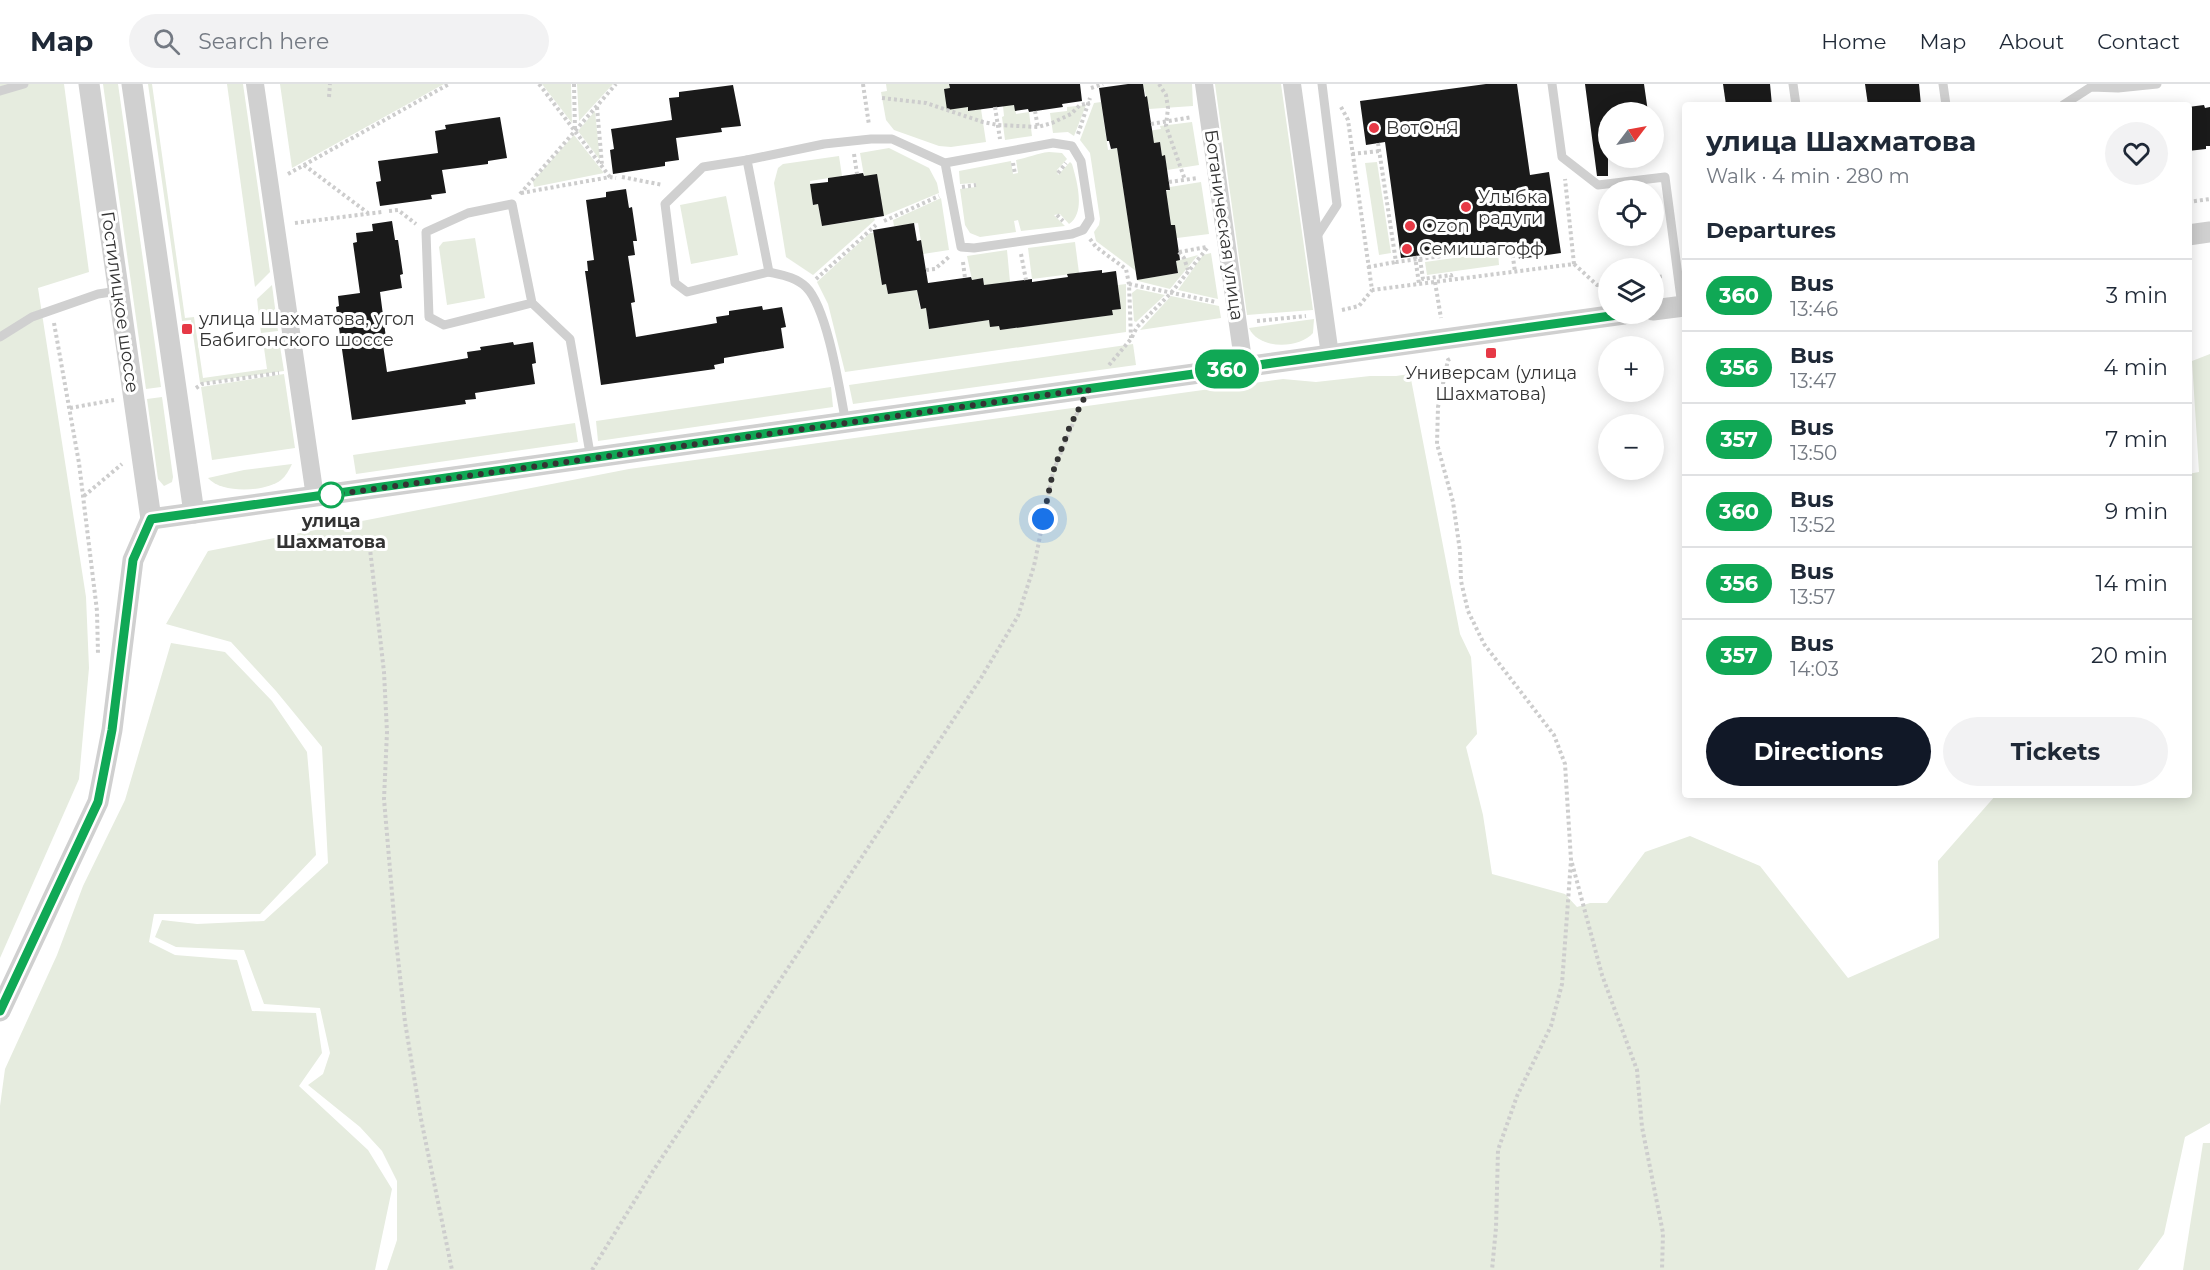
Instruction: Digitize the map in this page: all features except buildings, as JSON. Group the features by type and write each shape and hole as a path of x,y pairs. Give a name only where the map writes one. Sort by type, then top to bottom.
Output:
{"street":[{"name":"Гостилицкое шоссе","path":"89,84 151,519"},
{"path":"132,84 194,513"},
{"path":"255,84 315,497"},
{"name":"Ботаническая улица","path":"1204,84 1244,367"},
{"path":"1292,84 1330,355"},
{"path":"2192,234 2210,232"},
{"path":"1664,309 1682,306"},
{"path":"0,1011 98,802 112,730 133,560 151,519 1598,318"}],"lane":[{"path":"0,91 24,84"},
{"path":"1314,241 1337,205 1322,84"},
{"path":"1552,84 1562,157 1598,185 1665,177 1682,299"},
{"path":"1793,84 1796,102"},
{"path":"1943,84 1946,102"},
{"path":"2067,102 2089,86 2118,88 2157,84"},
{"path":"846,424 838,380 820,308 807,287 789,276 769,272 687,292 675,283 665,204 703,167 824,144 892,139 945,162 1053,143 1072,146 1081,161 1090,219 1083,230 1072,234 975,248 961,247 955,189 945,162"},
{"path":"747,159 769,272"},
{"path":"532,303 444,325 429,317 426,232 468,213 512,204 532,303 570,339 591,459"},
{"path":"0,337 32,317 98,294 118,291"}],"path":[{"path":"329,97 330,84"},
{"path":"288,174 449,84"},
{"path":"539,84 610,177"},
{"path":"574,84 575,131"},
{"path":"512,204 616,84"},
{"path":"863,84 871,139"},
{"path":"1091,88 1102,84"},
{"path":"1159,84 1166,95 1168,108 1166,126 1185,180"},
{"path":"882,98 926,103 998,125 1017,124 1038,127 1071,114 1080,105 1090,101 1072,146 1069,160 1058,173"},
{"path":"1336,100 1348,120 1372,290"},
{"path":"597,106 602,166"},
{"path":"995,107 1002,152"},
{"path":"1035,111 1041,145"},
{"path":"1151,124 1197,116"},
{"path":"1378,143 1396,262"},
{"path":"1352,154 1380,151"},
{"path":"1562,157 1574,264 1598,285"},
{"path":"304,165 369,214"},
{"path":"520,193 610,177 616,178"},
{"path":"622,177 678,190"},
{"path":"1169,182 1205,177"},
{"path":"884,221 955,189 976,185"},
{"path":"2192,201 2210,199"},
{"path":"389,211 398,210 426,232"},
{"path":"295,223 382,212"},
{"path":"807,287 876,225"},
{"path":"1083,230 1096,247 1126,269 1129,284 1131,339"},
{"path":"1368,267 1417,258 1511,245 1518,246"},
{"path":"1511,245 1515,272"},
{"path":"926,270 935,269 961,247"},
{"path":"1188,271 1184,258 1179,252 1208,247"},
{"path":"592,1270 653,1170 975,688 1018,616 1034,566 1053,472 1070,426 1089,389 1131,339 1137,327 1171,293 1200,256"},
{"path":"1417,258 1423,279 1451,275 1452,280"},
{"path":"1417,258 1419,284"},
{"path":"1333,312 1359,306 1372,290 1574,264"},
{"path":"1435,282 1441,322"},
{"path":"1129,284 1221,303"},
{"path":"52,310 83,496 97,611 99,663"},
{"path":"1248,322 1313,315"},
{"path":"1448,360 1438,407 1437,444 1453,502 1460,551 1461,581 1468,611 1484,644 1554,735 1565,764 1570,860 1562,984 1551,1026 1517,1096 1498,1150 1496,1228 1492,1270"},
{"path":"202,384 288,372"},
{"path":"70,408 115,400"},
{"path":"83,496 124,462"},
{"path":"369,540 384,672 387,732 384,800 405,1022 421,1119 452,1270"},
{"path":"1570,860 1602,975 1637,1070 1642,1127 1663,1233 1662,1270"}],"shaded area":[{"path":"0,84 64,84 89,272 38,288 86,597 89,668 79,779 0,958"},
{"path":"103,84 118,84 161,387 146,389"},
{"path":"148,84 152,84 185,318 194,317 203,378 267,369 264,348 280,346 284,371 200,383 191,320 182,321"},
{"path":"227,84 243,84 270,272 255,287"},
{"path":"280,84 444,84 292,168"},
{"path":"542,84 571,84 572,123"},
{"path":"577,84 613,84 579,121"},
{"path":"886,84 949,84 950,88 944,89 968,107 969,111 981,109 986,142 951,147 939,146 894,130 886,120 881,92 887,91"},
{"path":"1143,84 1192,84 1193,106 1149,109"},
{"path":"1215,84 1281,84 1313,310 1247,315"},
{"path":"1101,102 1108,150 1117,148 1136,271 1096,241 1094,232 1100,219 1090,153 1080,140 1094,103"},
{"path":"1014,104 1016,114 1029,112 1032,136 1005,140 1003,106"},
{"path":"1086,105 1074,136 1068,132 1053,133 1050,113 1067,111 1067,107"},
{"path":"595,111 600,160 578,131"},
{"path":"1192,122 1199,165 1167,170 1160,142 1150,144 1148,131 1161,129 1160,126"},
{"path":"574,135 604,173 534,187 533,181"},
{"path":"889,148 929,168 937,183 939,193 884,216 864,176 860,153"},
{"path":"1049,152 1062,153 1067,159 1057,170 1058,175 1070,162 1072,164 1079,196 1079,205 1074,219 1069,224 1060,214 1054,215 1065,226 1021,231 1018,220 1014,221 1016,232 980,237 970,233 965,225 960,189 976,187 976,183 960,184 959,171 1011,161 1013,174 1018,173 1016,160"},
{"path":"839,156 842,176 810,181 813,205 818,204 822,226 874,218 875,220 813,275 786,257 774,183 778,168 783,164"},
{"path":"1377,162 1391,253 1379,255 1365,163"},
{"path":"1201,182 1209,234 1177,238 1171,225 1166,191 1170,190 1170,187"},
{"path":"726,196 738,255 691,264 680,205"},
{"path":"941,198 949,250 923,254 918,223 894,226 893,220"},
{"path":"870,233 874,233 882,285 886,284 888,294 917,290 920,308 926,308 929,329 989,320 999,326 1000,330 1112,315 1112,310 1120,309 1118,285 1126,284 1126,332 845,372 828,304 817,282"},
{"path":"475,238 485,298 447,305 439,247 443,242"},
{"path":"1075,242 1079,273 1032,279 1028,248"},
{"path":"1007,250 1010,282 984,286 983,278 972,280 967,256"},
{"path":"1498,252 1499,265 1427,275 1425,262"},
{"path":"1211,253 1218,299 1178,290 1203,255"},
{"path":"1198,255 1170,289 1137,280 1178,273 1176,261"},
{"path":"272,285 278,331 261,333 257,299"},
{"path":"1137,289 1165,295 1136,322 1134,321 1132,293"},
{"path":"1171,296 1219,306 1221,318 1140,330"},
{"path":"1314,319 1313,333 1307,338 1289,344 1280,345 1261,340 1249,328"},
{"path":"1133,344 1136,365 853,404 849,385"},
{"path":"2210,354 2210,1123 2185,1137 2164,1234 2138,1270 387,1270 397,1240 397,1181 382,1151 360,1127 308,1085 323,1074 330,1053 320,1008 264,1004 244,950 176,947 155,937 162,920 197,924 264,921 328,863 322,747 276,691 231,642 166,624 208,551 629,469 1283,379 1316,382 1410,374 1460,634 1471,657 1477,734 1466,747 1483,815 1492,874 1565,894 1577,907 1590,903 1607,903 1645,852 1690,836 1760,866 1848,978 1939,938 1938,861 1993,798 2192,798 2192,473 2199,472 2192,361"},
{"path":"284,374 295,448 212,460 201,387"},
{"path":"831,387 833,407 598,441 596,421"},
{"path":"162,397 173,477 172,482 164,486 158,479 147,399"},
{"path":"575,423 578,442 356,474 353,455"},
{"path":"292,464 281,480 255,489 223,487 208,478 244,470"},
{"path":"171,643 225,652 272,701 307,752 316,855 260,914 154,914 149,942 175,955 237,960 252,1011 316,1013 322,1053 299,1086 368,1150 392,1189 375,1270 0,1270 0,1106 5,1069 57,955 83,886 125,800"},
{"path":"2203,1143 2210,1143 2210,1270 2183,1270"}],"bus line":[{"name":"360","path":"0,1011 98,802 112,730 133,560 151,519 1598,318"}],"place":[{"name":"ВотОнЯ","path":"1374,128"},
{"name":"Улыбка радуги","path":"1466,207"},
{"name":"Ozon","path":"1410,226"},
{"name":"Семишагофф","path":"1407,249"},
{"name":"улица Шахматова, угол Бабигонского шоссе","path":"187,329"},
{"name":"Универсам (улица Шахматова)","path":"1491,353"},
{"name":"улица Шахматова","path":"331,495"}],"route":[{"path":"331,495 1089,389 1070,426 1053,472 1043,519"}]}
